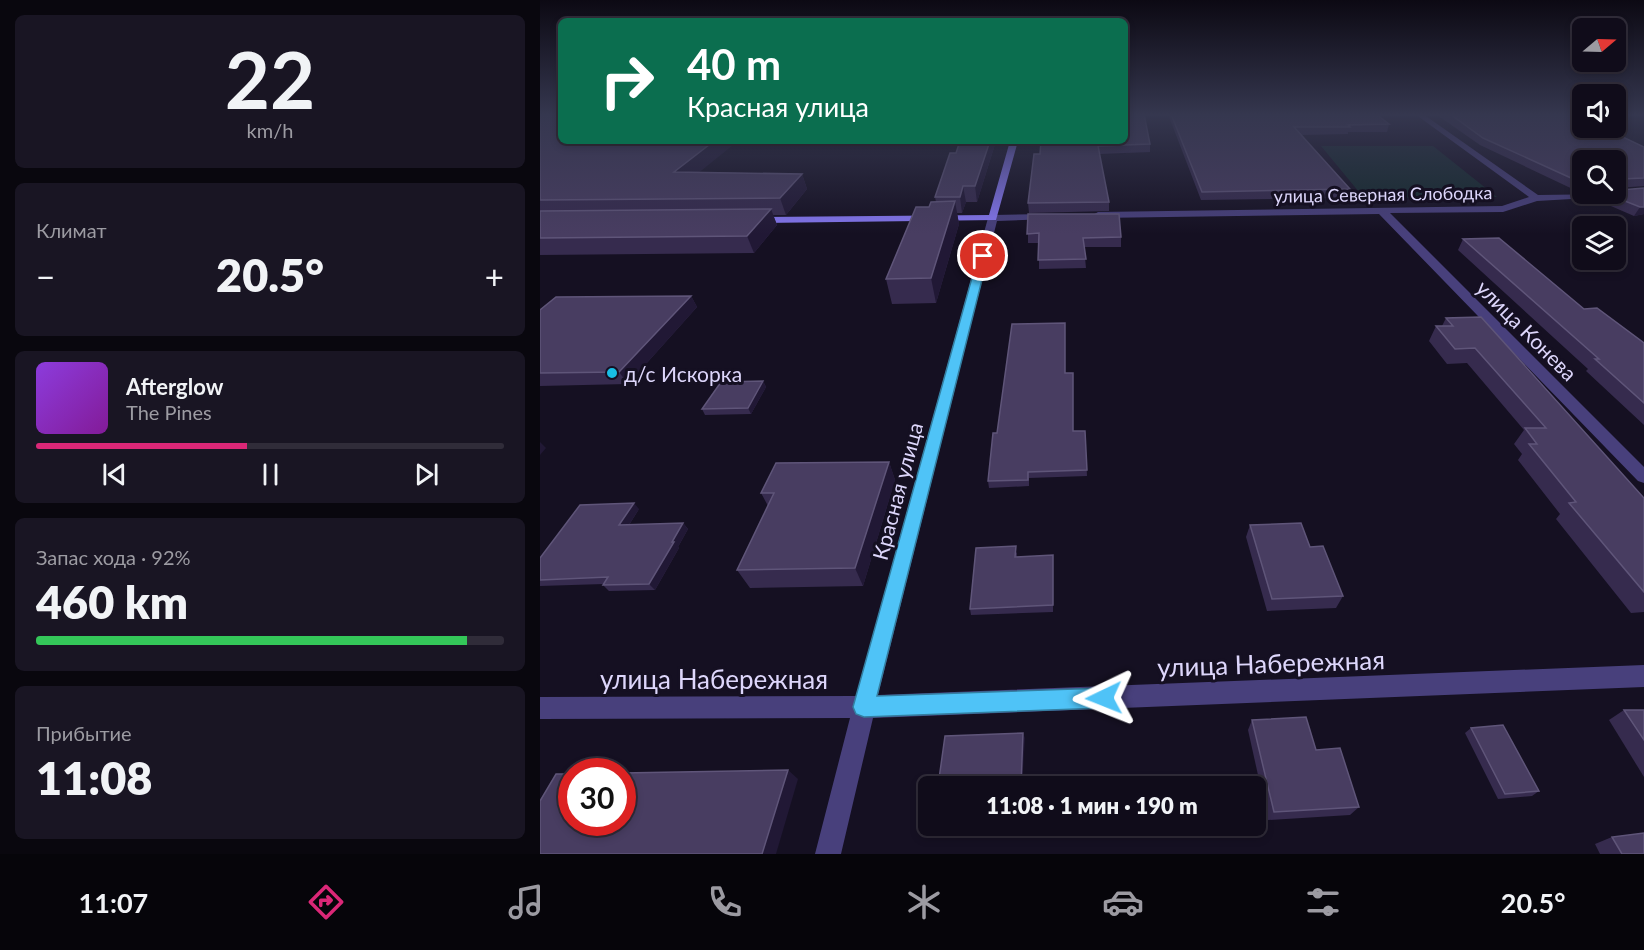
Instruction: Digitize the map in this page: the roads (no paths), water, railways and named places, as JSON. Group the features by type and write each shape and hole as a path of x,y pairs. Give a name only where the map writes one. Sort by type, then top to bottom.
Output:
{"main road":[{"name":"Красная улица","path":"993,218 1010,154"},
{"path":"746,220 993,218"}],"street":[{"path":"1474,154 1536,198"},
{"name":"улица Северная Слободка","path":"1090,216 1503,209 1536,198 1572,196"},
{"name":"улица Конева","path":"1382,210 1644,477"},
{"path":"993,218 1055,216"},
{"name":"Красная улица","path":"828,854 864,707 993,218"},
{"name":"улица Набережная","path":"540,708 864,707 1644,676"}],"place":[{"name":"д/с Искорка","path":"612,373"}]}
